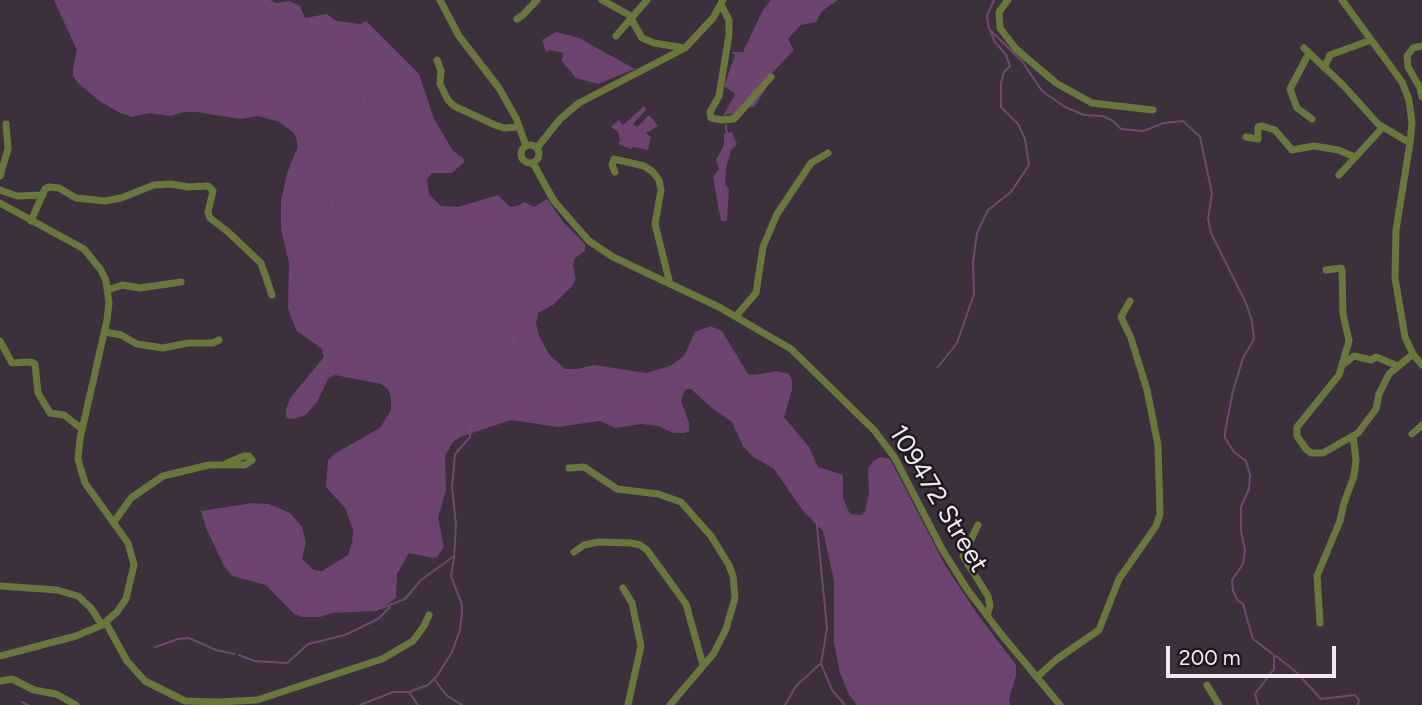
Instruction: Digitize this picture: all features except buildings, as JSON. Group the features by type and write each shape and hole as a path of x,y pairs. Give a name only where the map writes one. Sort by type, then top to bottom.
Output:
{"street":[{"path":"440,0 459,36 499,88 526,146"},
{"path":"517,19 537,0"},
{"path":"602,0 625,12 642,38 654,43 685,48"},
{"path":"616,36 647,0"},
{"path":"1009,0 998,16 1004,35 1025,58 1056,83 1092,103 1153,110"},
{"path":"1342,0 1406,91 1411,111 1410,143 1396,230 1394,261 1400,320 1407,344 1422,365"},
{"path":"526,146 520,152 522,159 526,163 534,163 538,157 537,148 560,119 579,103 685,48 713,18 722,3"},
{"path":"722,3 729,20 729,35 719,96 710,112 711,118 734,119 771,78"},
{"path":"1309,53 1330,55 1371,40"},
{"path":"1422,46 1413,48 1407,56 1422,97"},
{"path":"1309,53 1383,127 1410,143"},
{"path":"1309,53 1290,89 1297,108 1312,119"},
{"path":"1324,68 1330,55"},
{"path":"437,60 441,71 440,84 454,106 504,128 519,127"},
{"path":"0,176 8,149 6,124"},
{"path":"1246,137 1258,139 1258,127 1262,127 1275,131 1292,150 1314,146 1338,150 1355,157"},
{"path":"1339,175 1383,127"},
{"path":"526,146 537,148"},
{"path":"736,316 756,293 762,247 776,214 811,163 828,153"},
{"path":"615,172 612,165 614,159 643,166 659,180 661,190 655,224 670,284"},
{"name":"109472 Street","path":"534,163 554,201 589,241 613,257 736,316 770,335 804,359 886,444 942,548 987,616 1060,705"},
{"path":"31,221 47,188 54,186 76,198 105,201 121,198 154,185 208,186 213,191 208,212 210,218 261,263 272,295"},
{"path":"0,190 27,197 43,195"},
{"path":"0,204 84,249 101,270 108,290 106,332 78,452 83,477 128,543 134,565 127,599 104,624 76,636 0,656"},
{"path":"1326,270 1341,268 1343,272 1343,309 1349,341 1336,381 1300,422 1297,436 1306,449 1316,454 1339,446 1353,436 1372,417 1384,382 1413,354"},
{"path":"108,290 122,285 141,288 181,282"},
{"path":"1037,677 1057,659 1099,630 1119,579 1156,526 1160,514 1158,445 1133,344 1121,317 1130,301"},
{"path":"106,332 121,335 137,344 163,348 188,343 213,343 219,340"},
{"path":"0,341 12,363 35,364 38,393 50,413 64,415 82,429"},
{"path":"1343,365 1354,356 1371,360 1376,357 1398,366"},
{"path":"1412,434 1422,425"},
{"path":"1320,623 1317,576 1340,521 1354,476 1356,460 1353,436"},
{"path":"114,522 127,502 156,480 189,468 228,464"},
{"path":"569,468 584,467 610,486 624,492 657,494 681,502 724,554 733,576 735,598 726,629 719,646 670,705"},
{"path":"978,525 963,556 988,596 990,606 987,616"},
{"path":"574,552 584,545 598,542 640,545 647,550 686,604 703,665"},
{"path":"0,586 57,590 78,596 104,624 136,673 184,703 257,700 281,690 368,664 396,653 413,641 429,615"},
{"path":"623,588 632,603 641,646 628,705"},
{"path":"0,681 12,679 34,690 56,694 76,705"},
{"path":"1207,685 1219,705"}],"shaded area":[{"path":"54,0 289,1 300,6 305,18 327,14 336,21 361,24 366,21 419,74 434,119 453,151 463,158 464,162 452,173 432,173 427,179 429,194 441,206 458,207 498,195 510,207 524,202 534,207 547,199 564,223 585,244 585,251 575,258 573,266 576,279 572,286 553,305 538,313 536,323 539,336 549,354 565,369 594,365 646,373 670,366 684,356 695,332 710,326 722,331 748,374 776,371 789,374 792,390 784,417 809,447 818,467 843,475 843,498 850,514 861,515 865,511 869,493 868,469 873,461 881,457 890,459 945,565 1016,665 1010,705 857,705 849,695 840,673 834,643 834,581 823,531 803,511 774,469 752,456 743,446 732,422 691,389 685,390 681,401 689,423 689,431 685,433 673,433 658,426 642,424 615,428 600,421 558,427 511,420 460,437 453,442 445,456 446,490 438,518 444,547 437,557 433,558 409,553 397,574 396,598 377,611 302,617 294,614 266,585 232,576 224,566 201,511 252,503 269,504 290,513 302,527 306,543 302,559 314,570 322,571 348,555 353,529 345,508 326,487 328,460 380,428 391,410 391,397 388,389 381,384 335,375 328,379 317,402 306,415 294,419 286,418 291,397 324,357 322,349 297,331 288,309 289,263 281,229 281,201 287,173 297,149 293,132 279,122 258,116 241,119 184,112 171,116 149,113 132,117 120,113 99,101 73,76 77,50"},
{"path":"771,0 838,0 822,11 816,22 801,25 788,39 794,50 770,75 768,85 755,106 723,116 735,94 724,86 735,55 731,52 743,52 763,10"},
{"path":"556,32 579,38 635,69 598,84 576,78 562,61 563,53 550,50 546,52 542,40"},
{"path":"644,106 646,110 633,124 637,127 649,115 658,126 646,133 651,137 648,150 633,147 631,149 618,144 618,132 611,127 619,120 623,125"},
{"path":"732,132 737,144 731,150 726,168 725,184 729,189 727,221 721,221 713,177 719,169 716,160 724,145 724,134"}],"waterway":[{"path":"133,0 136,6 200,12 325,41 353,77 364,98 365,117 345,160 332,201 335,232 348,260 377,265 407,278 451,281 511,327 516,360 537,372 554,372 591,405 615,411 643,404 687,376 712,403 772,449 796,474 816,516 827,628 821,664 832,690 845,705"},
{"path":"752,94 760,74 772,63 781,36 790,20 822,0"},
{"path":"994,0 987,16 989,29 1022,61 1042,91 1065,107 1084,115 1103,116 1121,129 1143,131 1164,123 1183,121 1200,137 1212,193 1208,219 1211,233 1246,303 1254,339 1243,358 1233,391 1225,438 1234,452 1246,461 1250,475 1249,489 1241,507 1241,531 1245,550 1243,564 1232,580 1233,591 1238,601 1243,604 1253,639 1274,655 1274,669 1255,694 1258,705"},
{"path":"938,367 957,343 974,294 973,262 977,233 988,210 1011,192 1029,165 1025,139 1018,124 1001,107 1001,83 1004,72 1010,66 990,30"},
{"path":"730,117 739,109"},
{"path":"719,209 722,194 718,178 728,145 726,125"},
{"path":"360,705 393,692 409,692 428,685 452,652 460,630 462,612 451,576 456,525 452,487 455,454 470,437 474,409 482,396 505,380 516,361"},
{"path":"222,517 296,585 317,596 361,608 382,608 405,599 421,580 454,556"},
{"path":"239,655 254,661 287,663 308,644 345,635 378,619 390,607"},
{"path":"155,647 189,638 216,650 234,654"},
{"path":"1276,656 1296,672 1321,699 1355,695 1359,700 1358,705"},
{"path":"785,705 796,686 820,664"},
{"path":"435,680 446,695 462,705"},
{"path":"409,692 418,705"},
{"path":"22,702 28,705"}]}
